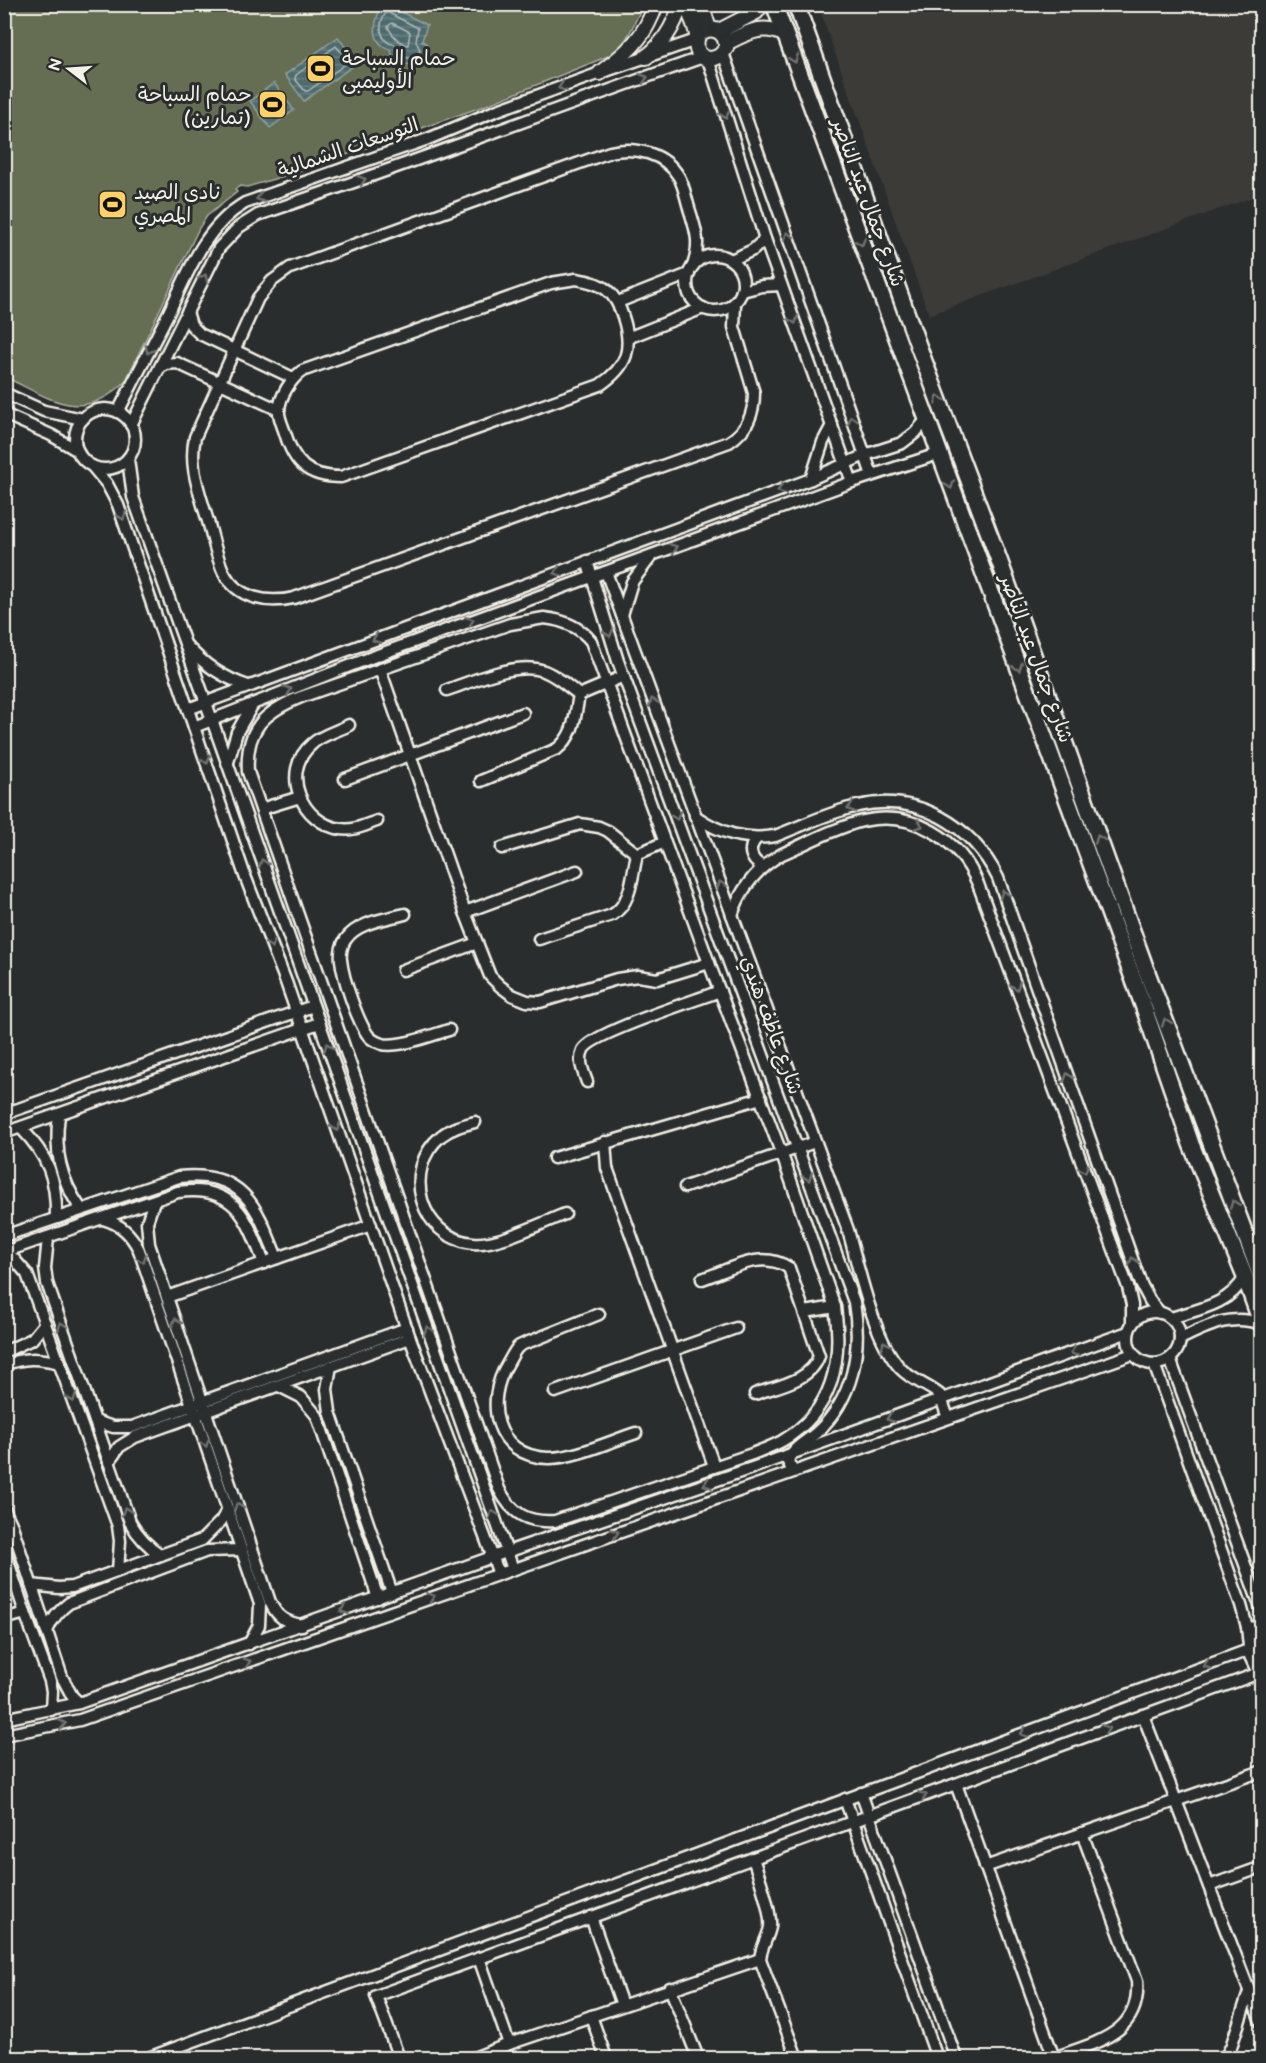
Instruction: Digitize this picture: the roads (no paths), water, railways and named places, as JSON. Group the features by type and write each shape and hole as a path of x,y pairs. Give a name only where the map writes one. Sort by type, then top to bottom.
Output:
{"main road":[{"name":"شارع جمال عبد الناصر","path":"774,4 938,454 1138,969 1262,1279"},
{"name":"شارع جمال عبد الناصر","path":"796,4 919,348 978,501 1138,969"},
{"name":"شارع جمال عبد الناصر","path":"1151,1002 1191,1144 1245,1277 1261,1324"}],"street":[{"path":"600,73 628,52 640,38 656,4"},
{"path":"646,57 660,48 681,4"},
{"path":"132,425 219,248 239,226 258,215 378,174 501,128 705,58 713,59 712,39 686,4"},
{"path":"701,4 872,475"},
{"path":"762,4 756,12 712,39 698,52 705,58 765,239 852,482"},
{"path":"712,39 758,29 777,30 785,34"},
{"name":"التوسعات الشمالية","path":"118,412 211,232 230,213 245,203 428,139 495,111 600,73 646,57 712,39"},
{"path":"495,111 501,128"},
{"path":"698,237 742,273 742,291 735,303 734,327 754,393 754,403 749,422 737,437 729,442 283,600 272,601 250,596 236,586 224,572 194,474 192,462 195,437 258,298 272,281 290,268 610,152 631,149 651,154 667,164 679,178 698,237 687,284 690,294 695,302 703,308 717,311 734,327"},
{"path":"230,213 239,226"},
{"path":"618,302 691,270 706,257 726,258 753,250 765,239"},
{"path":"564,279 582,280 600,285 610,292 618,302 630,337 626,356 621,365 600,385 341,477 321,475 304,467 297,460 291,452 279,410 293,378 312,366 564,279"},
{"path":"742,291 762,286 781,285"},
{"path":"717,311 735,303"},
{"path":"630,337 703,308"},
{"path":"187,312 190,325 195,330 293,378"},
{"path":"160,368 165,364 177,363 279,410"},
{"path":"4,393 44,411 84,419"},
{"path":"78,451 75,438 80,424 84,419 100,410 118,412 132,425 135,439 128,459 115,468 92,466"},
{"path":"4,414 51,435 78,451 107,484 118,505 245,876 296,1012 409,1333 499,1574"},
{"path":"188,709 811,479 846,463 902,443 926,420"},
{"path":"811,479 831,425"},
{"path":"194,727 375,656 852,482 938,454"},
{"path":"128,459 133,497 513,1569"},
{"path":"622,616 632,582 653,555"},
{"name":"شارع عاطف هندي","path":"587,561 624,676 850,1289 856,1315 857,1342 852,1375 841,1404 826,1424 790,1455"},
{"name":"شارع عاطف هندي","path":"606,572 848,1230 883,1344 894,1361 908,1375 935,1391 943,1400"},
{"path":"600,602 605,594 615,597"},
{"path":"544,618 565,622 585,633 591,640 782,1155 835,1307 838,1355 831,1384 819,1409 802,1427 781,1441 752,1454 555,1521 531,1520 516,1512 506,1502 248,772 247,755 251,738 262,720 279,706 380,669 510,624 544,618"},
{"path":"184,644 209,667 248,686"},
{"path":"447,690 519,667 533,668 557,678 579,695"},
{"path":"380,669 465,912 490,976 500,986 512,995 540,1002 617,979 638,976 657,979 709,963"},
{"path":"579,695 624,676"},
{"path":"482,781 557,749 565,742 571,734 579,695"},
{"path":"227,763 237,732 253,704"},
{"path":"345,780 523,713"},
{"path":"349,725 312,743 305,752 297,774 300,797 306,810 316,820 329,826 343,830 377,821"},
{"path":"261,810 300,797"},
{"path":"695,816 720,831 757,838 775,836 857,806 893,803 917,807 940,816 961,829 979,846 998,878 1141,1284 1178,1327 1180,1339 1177,1350 1170,1359 1154,1364 1142,1362 1133,1354 1128,1344 1132,1305 1128,1287 978,884 962,855 945,839 926,827 905,820 883,818 850,825 782,854 762,867 747,884 732,915"},
{"path":"502,848 580,824 608,831 637,854"},
{"path":"757,838 752,844 751,855 762,867"},
{"path":"637,854 665,842"},
{"path":"539,939 612,915 619,910 628,895 637,854"},
{"path":"465,912 577,871"},
{"path":"405,914 361,927 346,939 341,949 340,959 350,994 367,1035 381,1043 396,1044 449,1030"},
{"path":"403,970 477,943"},
{"path":"587,1082 580,1063 583,1050 590,1041 720,991"},
{"path":"330,1003 350,994"},
{"path":"4,1114 313,1006"},
{"path":"4,1133 319,1023"},
{"path":"554,1158 761,1098"},
{"path":"59,1115 56,1135 59,1165 69,1193 81,1209"},
{"path":"475,1122 458,1126 442,1135 430,1148 422,1164 419,1182 421,1199 426,1213 440,1229 459,1240 474,1244 488,1243 565,1214"},
{"path":"21,1128 35,1142 46,1159 57,1198 56,1218"},
{"path":"605,1142 607,1168 714,1466"},
{"path":"685,1187 815,1142"},
{"path":"4,1236 179,1177 198,1175 216,1178 234,1186 248,1198 260,1214 277,1258"},
{"path":"4,1253 178,1192 192,1190 206,1191 231,1203 249,1224 264,1263"},
{"path":"401,1206 421,1199"},
{"path":"154,1201 147,1222 147,1233 228,1509 260,1604 259,1625 249,1644"},
{"path":"103,1219 122,1227 140,1250 270,1602 282,1619 302,1625"},
{"path":"167,1297 371,1225"},
{"path":"48,1238 45,1268 47,1283 130,1522 148,1547 161,1556"},
{"path":"4,1253 13,1258 27,1274 118,1526 120,1549 118,1571"},
{"path":"702,1279 756,1260 769,1259 789,1268 819,1356 816,1365 803,1376 755,1394"},
{"path":"4,1719 79,1703 492,1557 790,1455 943,1400 1130,1328 1143,1314 1166,1315 1219,1302 1231,1295 1245,1277"},
{"path":"805,1312 835,1307"},
{"path":"599,1314 518,1347 500,1376 495,1393 499,1428 519,1449 546,1458 561,1458 636,1433"},
{"path":"1180,1339 1216,1322 1229,1319 1244,1319 1261,1324"},
{"path":"4,1352 32,1340 45,1323"},
{"path":"555,1392 736,1328"},
{"path":"109,1462 113,1454 126,1441 199,1408 409,1333"},
{"path":"95,1421 113,1427 132,1427 279,1386 409,1333"},
{"path":"4,1735 80,1720 1133,1354"},
{"path":"4,1365 19,1359 59,1363"},
{"path":"1170,1359 1262,1611"},
{"path":"399,2058 376,1996 1260,1673 1249,1650 1247,1627 1154,1364"},
{"path":"331,1366 327,1389 330,1412 392,1593"},
{"path":"279,1386 301,1397 317,1416 378,1598"},
{"path":"943,1400 948,1418"},
{"path":"481,1434 499,1428"},
{"path":"790,1455 788,1462 793,1471"},
{"path":"4,1509 62,1677 72,1696 79,1703"},
{"path":"31,1585 52,1588 72,1587 161,1556 202,1540 221,1521 228,1509"},
{"path":"4,1549 50,1681 51,1710"},
{"path":"47,1630 60,1609 69,1603 207,1551 242,1550"},
{"path":"4,1611 25,1610"},
{"path":"4,1619 25,1610"},
{"path":"1247,1627 1255,1628 1262,1625"},
{"path":"148,2058 1262,1645"},
{"path":"1143,1715 1262,2024"},
{"path":"985,1868 1262,1771"},
{"path":"956,1784 1054,2058 1110,2036 1121,2029 1130,2019 1138,1994 1137,1981 1082,1833"},
{"path":"861,1793 956,2058"},
{"path":"845,1799 937,2058"},
{"path":"753,1858 770,1915 770,1925 760,1959 797,2058"},
{"path":"1209,1886 1262,1867"},
{"path":"591,1917 622,2005"},
{"path":"479,1958 509,2044"},
{"path":"474,2058 670,1988 760,1959"},
{"path":"670,1988 698,2058"},
{"path":"1225,2058 1231,2047 1249,1992"},
{"path":"591,2016 606,2058"}],"water":[{"path":"385,4 427,25 422,41 427,44 426,51 415,63 404,64 393,58 391,50 384,47 376,37 377,18 382,5"},
{"name":"حمام السباحة الأوليمبى","path":"338,37 357,63 304,101 285,75"},
{"name":"حمام السباحة (تمارين)","path":"274,83 294,110 270,128 250,101"}],"place":[{"name":"حمام السباحة الأوليمبى","path":"321,69"},
{"name":"حمام السباحة (تمارين)","path":"272,105"},
{"name":"نادى الصيد المصري","path":"113,204"}]}
